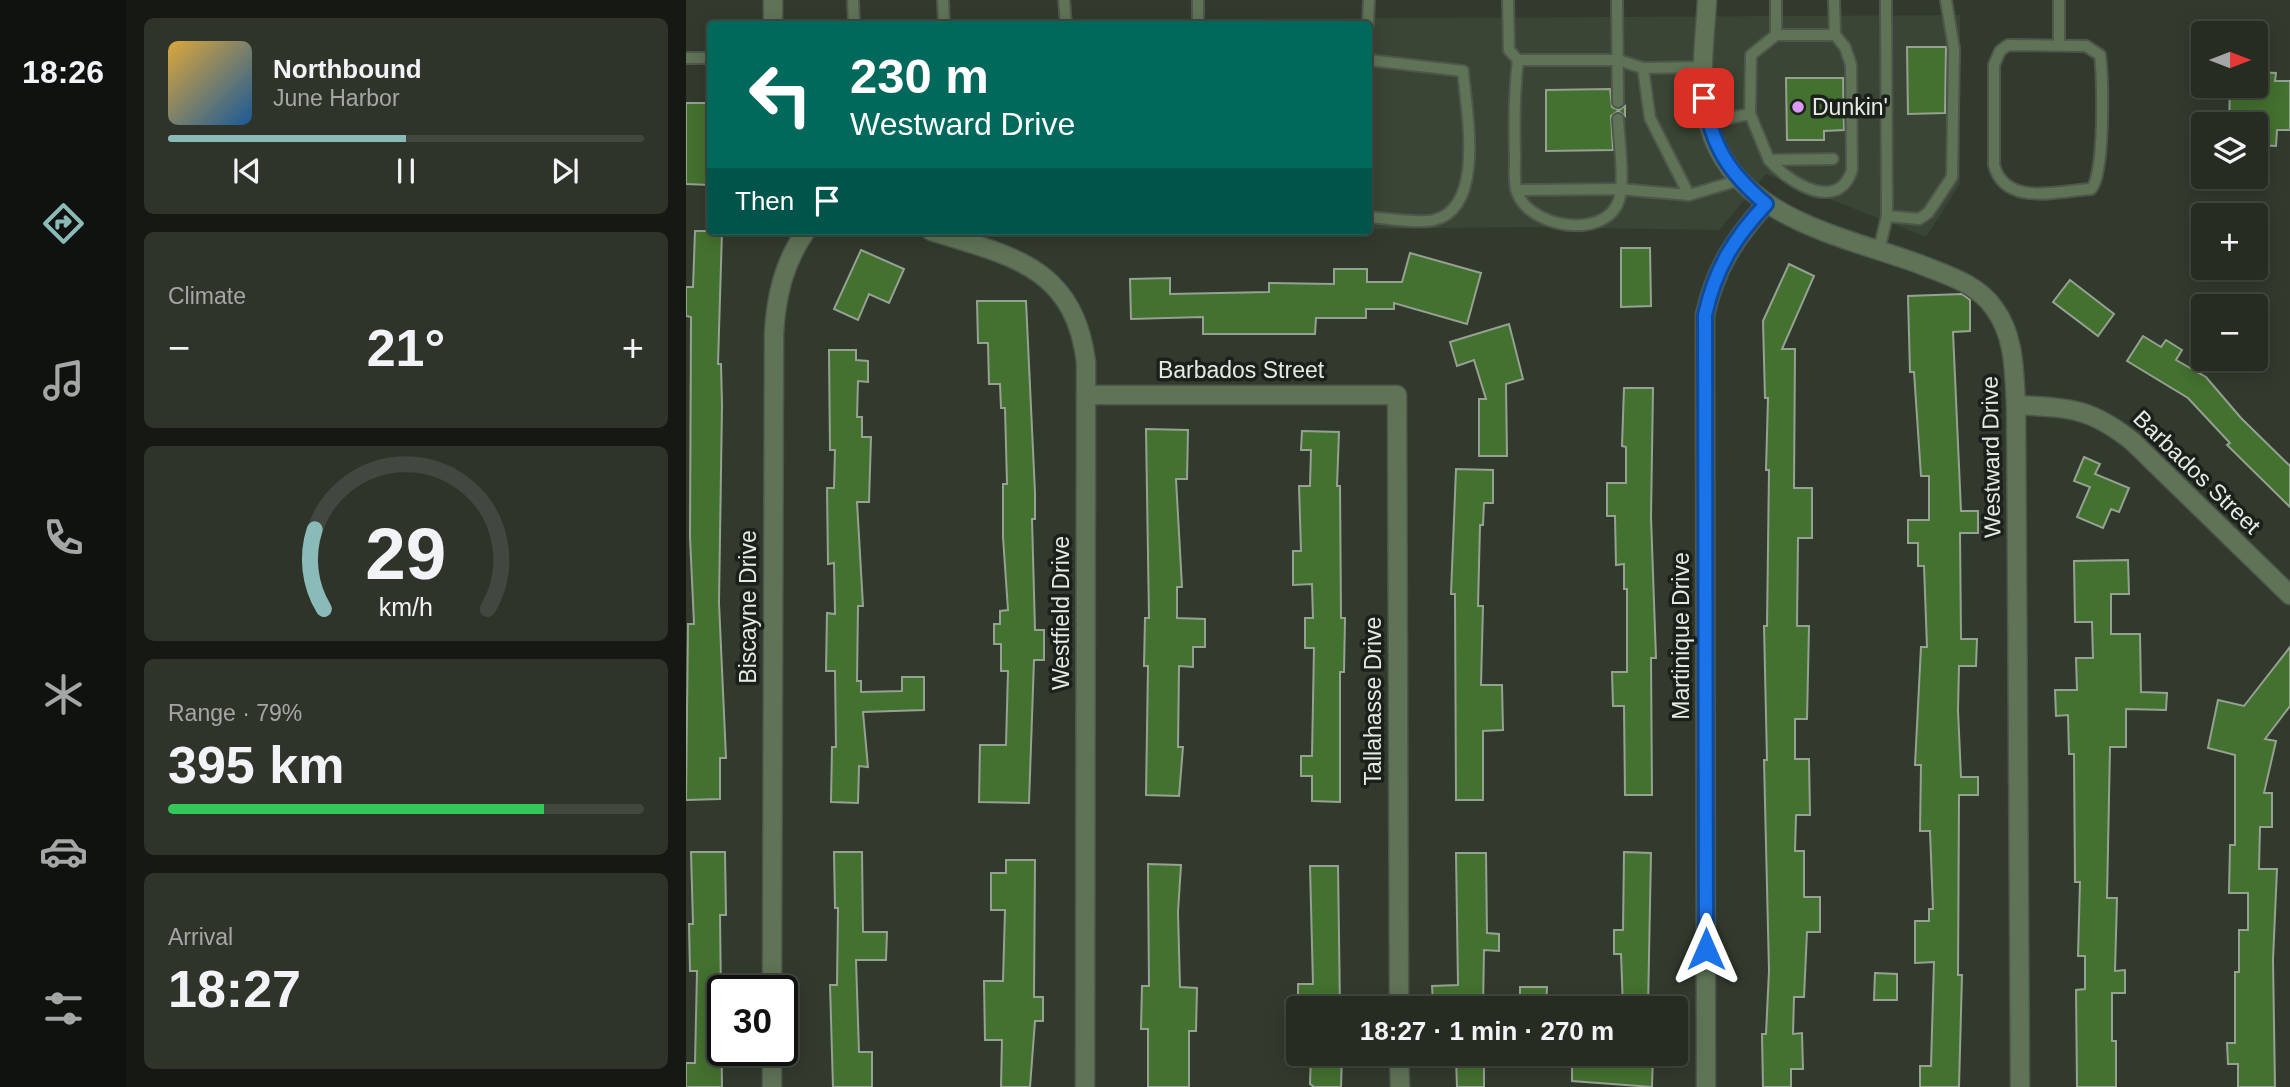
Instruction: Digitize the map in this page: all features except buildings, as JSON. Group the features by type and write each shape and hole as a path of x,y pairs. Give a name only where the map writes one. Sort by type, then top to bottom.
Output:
{"street":[{"path":"773,0 773,21"},
{"name":"Westward Drive","path":"1707,0 1703,68 1708,122 1715,145 1741,180 1766,204 1826,232 1965,282 1994,307 2003,322 2013,353 2017,405 2020,1087"},
{"name":"Martinique Drive","path":"1706,1087 1705,315 1719,266 1737,235 1766,204"},
{"name":"Biscayne Drive","path":"772,975 775,322 780,285 789,258 803,235"},
{"name":"Westfield Drive","path":"944,235 1008,255 1052,280 1078,321 1083,338 1086,395 1085,1087"},
{"name":"Barbados Street","path":"1086,395 1397,395"},
{"name":"Tallahasse Drive","path":"1397,395 1399,996"},
{"name":"Barbados Street","path":"2017,405 2073,409 2109,423 2132,441 2290,595"},
{"path":"772,1066 772,1087"},
{"path":"1399,1066 1399,1087"}],"lane":[{"path":"853,0 854,21"},
{"path":"943,0 944,21"},
{"path":"1064,0 1066,21"},
{"path":"1198,0 1198,21"},
{"path":"1368,21 1369,0"},
{"path":"1507,0 1509,50 1518,60 1618,60 1643,68 1703,68"},
{"path":"1617,0 1618,102"},
{"path":"1776,0 1776,35"},
{"path":"1834,0 1835,35 1845,47 1851,65 1852,170 1849,180 1835,190 1816,192 1782,176 1769,160 1751,114 1751,55 1776,35 1835,35"},
{"path":"1879,250 1887,216 1886,0"},
{"path":"1887,216 1919,219 1928,213 1952,177 1954,49 1946,0"},
{"path":"2059,0 2059,45"},
{"path":"2008,45 2059,45 2086,47 2099,55 2100,157 2096,183 2091,189 2023,193 2014,191 1997,177 1994,165 1994,65 2000,51 2008,45"},
{"path":"686,58 707,58"},
{"path":"1372,60 1463,71 1470,174 1459,204 1435,220 1372,217"},
{"path":"1518,60 1513,99 1516,190 1528,209 1553,223 1600,223 1611,214 1619,200 1618,119"},
{"path":"1643,68 1650,118 1689,195"},
{"path":"1708,122 1751,114"},
{"path":"1769,160 1833,159"},
{"path":"1516,190 1619,189 1689,195 1741,180"}],"shaded area":[{"path":"1960,15 1960,184 1926,237 1766,174 1719,230 1529,227 1372,229 1372,21 1053,20"}],"place":[{"name":"Dunkin'","path":"1798,107"}],"route":[{"path":"1704,98 1715,145 1735,175 1766,204 1737,235 1719,266 1705,315 1706,949"}]}
